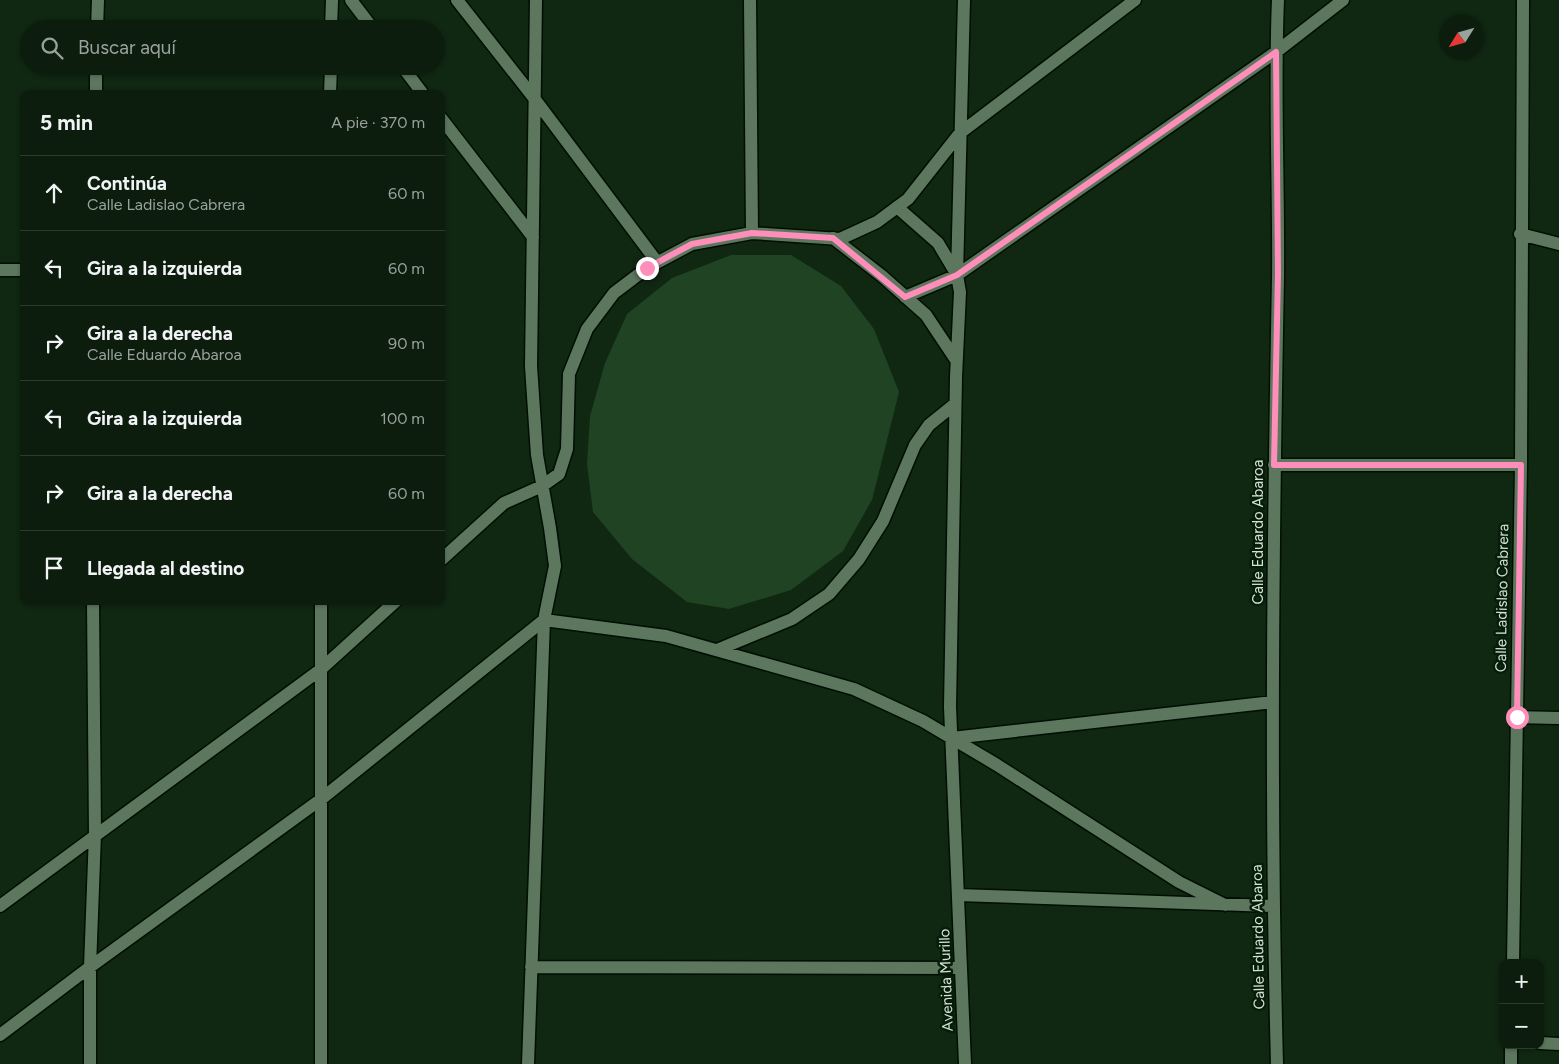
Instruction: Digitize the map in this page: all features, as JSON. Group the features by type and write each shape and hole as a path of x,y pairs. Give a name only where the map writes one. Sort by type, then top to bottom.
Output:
{"street":[{"path":"97,20 98,0"},
{"path":"331,20 332,0"},
{"path":"352,0 366,20"},
{"path":"457,0 534,98 657,262"},
{"path":"528,1064 544,620 554,566 534,432 531,366 536,0"},
{"path":"750,0 752,233"},
{"name":"Avenida Murillo","path":"964,0 957,275 960,292 956,360 950,707 965,1064"},
{"path":"445,556 504,503 542,486 559,474 567,449 568,374 588,329 614,293 657,262 692,244 752,233 840,239 877,222 908,199 960,133 1135,0"},
{"name":"Calle Eduardo Abaroa","path":"1277,1064 1273,906 1273,702 1274,465 1278,273 1276,52 1278,0"},
{"path":"905,297 957,275 1276,52 1343,0"},
{"name":"Calle Ladislao Cabrera","path":"1513,959 1521,465 1520,234 1523,0"},
{"path":"96,75 96,90"},
{"path":"330,90 331,75"},
{"path":"409,75 420,90"},
{"path":"445,123 533,237"},
{"path":"897,207 938,243 957,275"},
{"path":"1520,234 1559,244"},
{"path":"833,238 926,315 956,360"},
{"path":"0,270 20,270"},
{"path":"716,650 792,619 829,594 858,559 883,521 915,445 929,424 955,404"},
{"path":"1274,465 1521,465"},
{"path":"90,1064 90,966 95,834 93,605"},
{"path":"321,1064 320,670 322,605"},
{"path":"0,906 95,834 320,670 392,605"},
{"path":"0,1035 90,966 320,800 544,620 666,636 854,689 922,721 952,738 1179,882 1225,905"},
{"path":"952,738 1273,702"},
{"path":"1517,717 1559,718"},
{"path":"958,896 1273,906"},
{"path":"531,967 961,968"},
{"path":"1544,1044 1559,1044"},
{"path":"1511,1064 1512,1049"}],"green space":[{"path":"731,255 791,255 841,286 874,329 899,392 872,500 843,551 791,590 729,609 687,602 632,559 593,512 587,464 590,416 605,363 627,314 672,278"}],"route":[{"path":"647,268 692,244 752,233 833,238 882,276 905,297 957,275 1276,52 1278,273 1274,465 1521,465 1517,717"}]}
